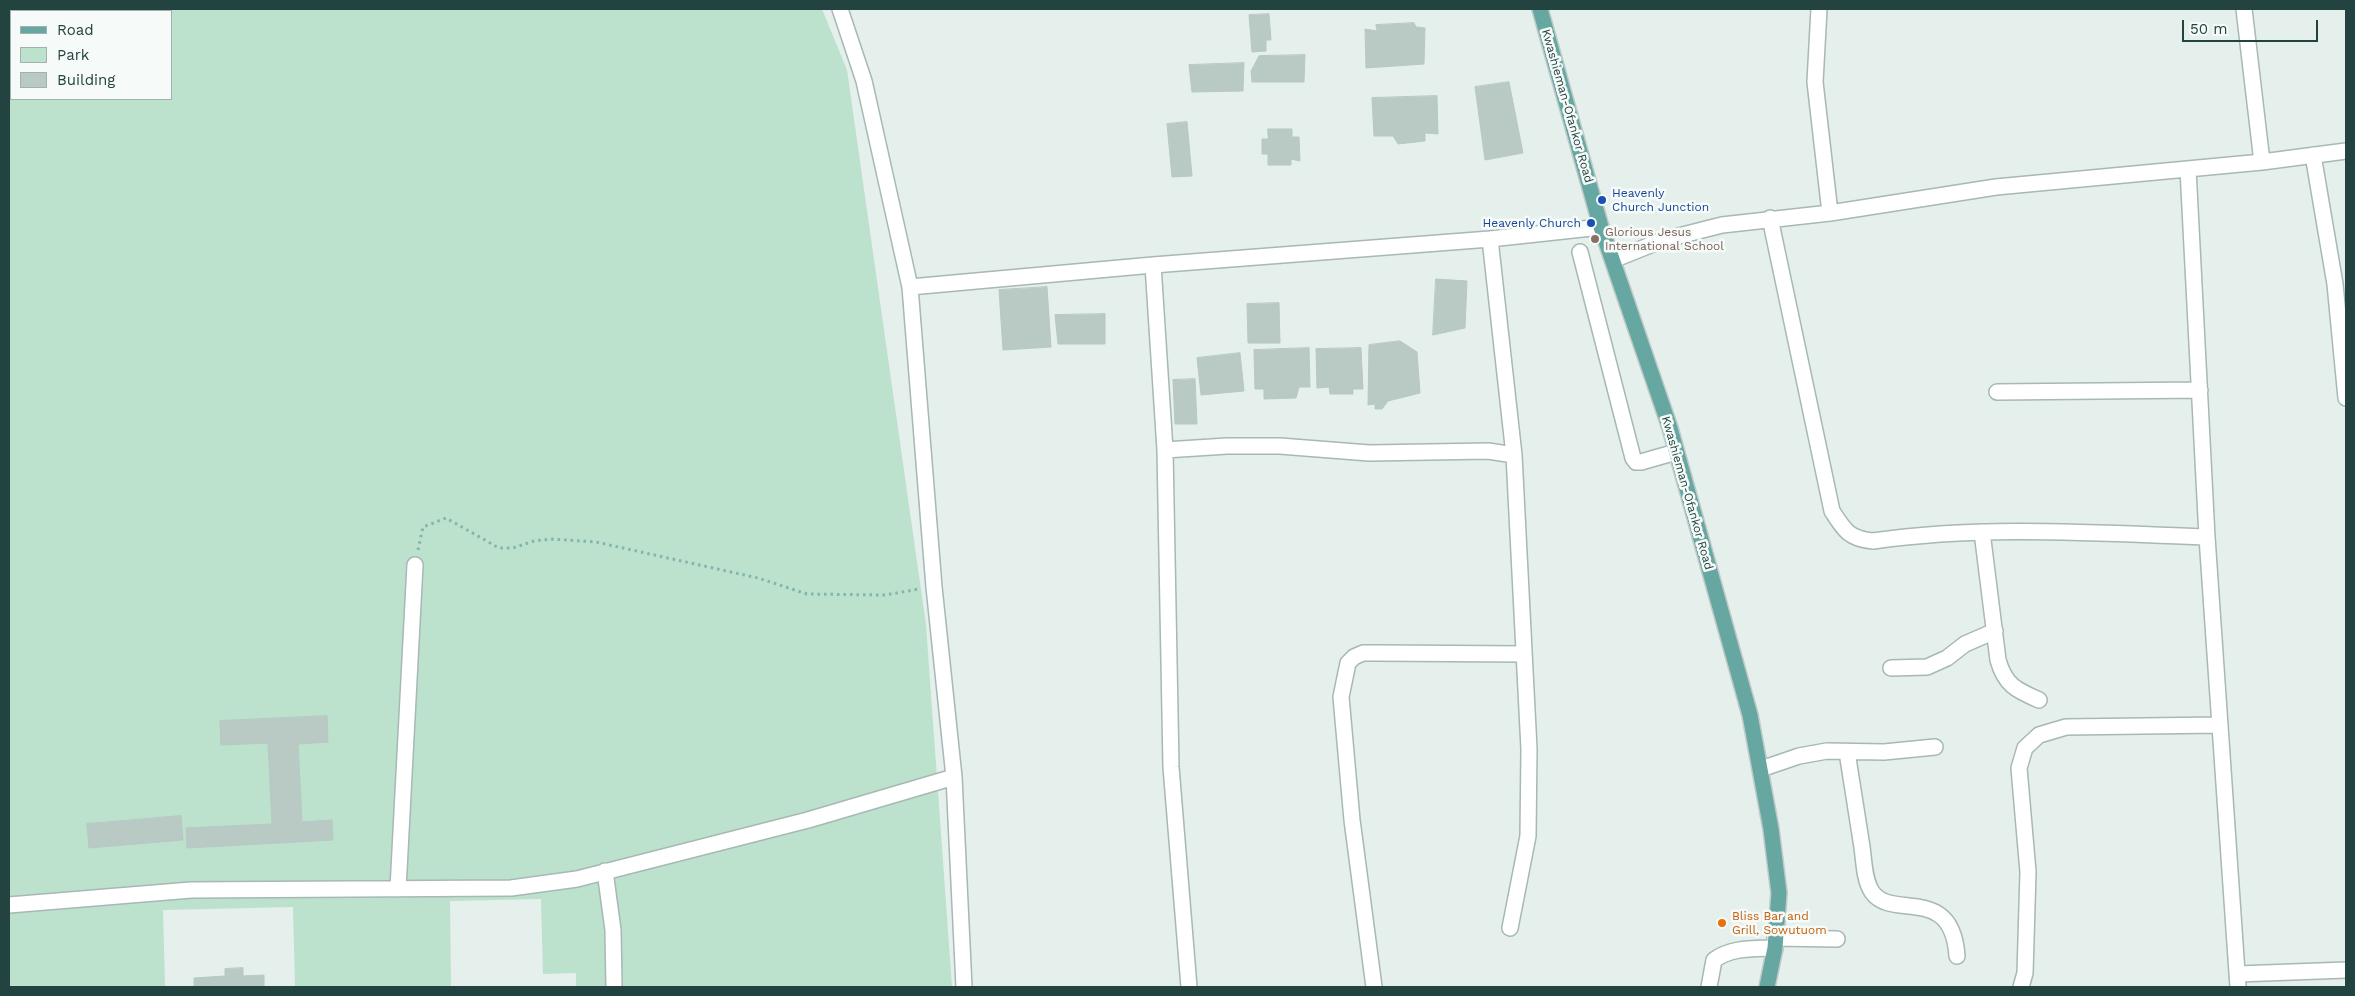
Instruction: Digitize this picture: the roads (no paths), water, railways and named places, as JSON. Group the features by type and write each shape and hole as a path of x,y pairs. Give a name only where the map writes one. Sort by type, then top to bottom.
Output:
{"main road":[{"name":"Kwashieman-Ofankor Road","path":"1540,9 1601,227 1676,452 1750,715 1761,768 1779,893 1775,943 1766,987"}],"street":[{"path":"840,9 864,81 910,287 934,587 954,777 964,987"},
{"path":"1820,9 1815,82 1830,212"},
{"path":"2244,9 2262,162"},
{"path":"1613,260 1680,236 1722,225 1830,212 1996,187 2262,162 2346,151"},
{"path":"2313,155 2344,341 2346,398"},
{"path":"2188,169 2207,536 2238,980 2346,970"},
{"path":"1770,218 1832,512 1845,530 1858,539 1873,541 1982,532 2045,531 2207,536"},
{"path":"910,287 1153,265 1490,239 1601,227"},
{"path":"1490,239 1514,455 1530,797 1526,844 1510,928"},
{"path":"1580,252 1633,458 1636,462 1640,462 1676,452"},
{"path":"1153,265 1165,450 1171,767 1190,987"},
{"path":"1997,392 2200,390"},
{"path":"1165,450 1226,446 1280,446 1369,453 1488,452 1514,455"},
{"path":"1982,532 1998,660 2002,676 2019,691 2039,700"},
{"path":"398,889 415,564"},
{"path":"1891,668 1927,667 1947,658 1965,644 1995,631"},
{"path":"1374,987 1352,820 1341,697 1348,663 1354,657 1363,653 1524,654"},
{"path":"2021,987 2025,973 2028,872 2019,768 2025,748 2039,735 2066,727 2220,725"},
{"path":"1761,768 1799,756 1827,752 1935,747"},
{"path":"1848,752 1869,885 1880,900 1895,904 1921,906 1948,923 1956,941 1957,956"},
{"path":"9,905 192,890 511,888 577,879 808,820 954,777"},
{"path":"606,871 613,930 614,987"},
{"path":"1709,987 1714,960 1724,953 1775,943 1837,939"}],"place":[{"name":"Heavenly Church Junction","path":"1602,200"},
{"name":"Heavenly Church","path":"1591,223"},
{"name":"Glorious Jesus International School","path":"1595,239"},
{"name":"Bliss Bar and Grill, Sowutuom","path":"1722,923"}]}
